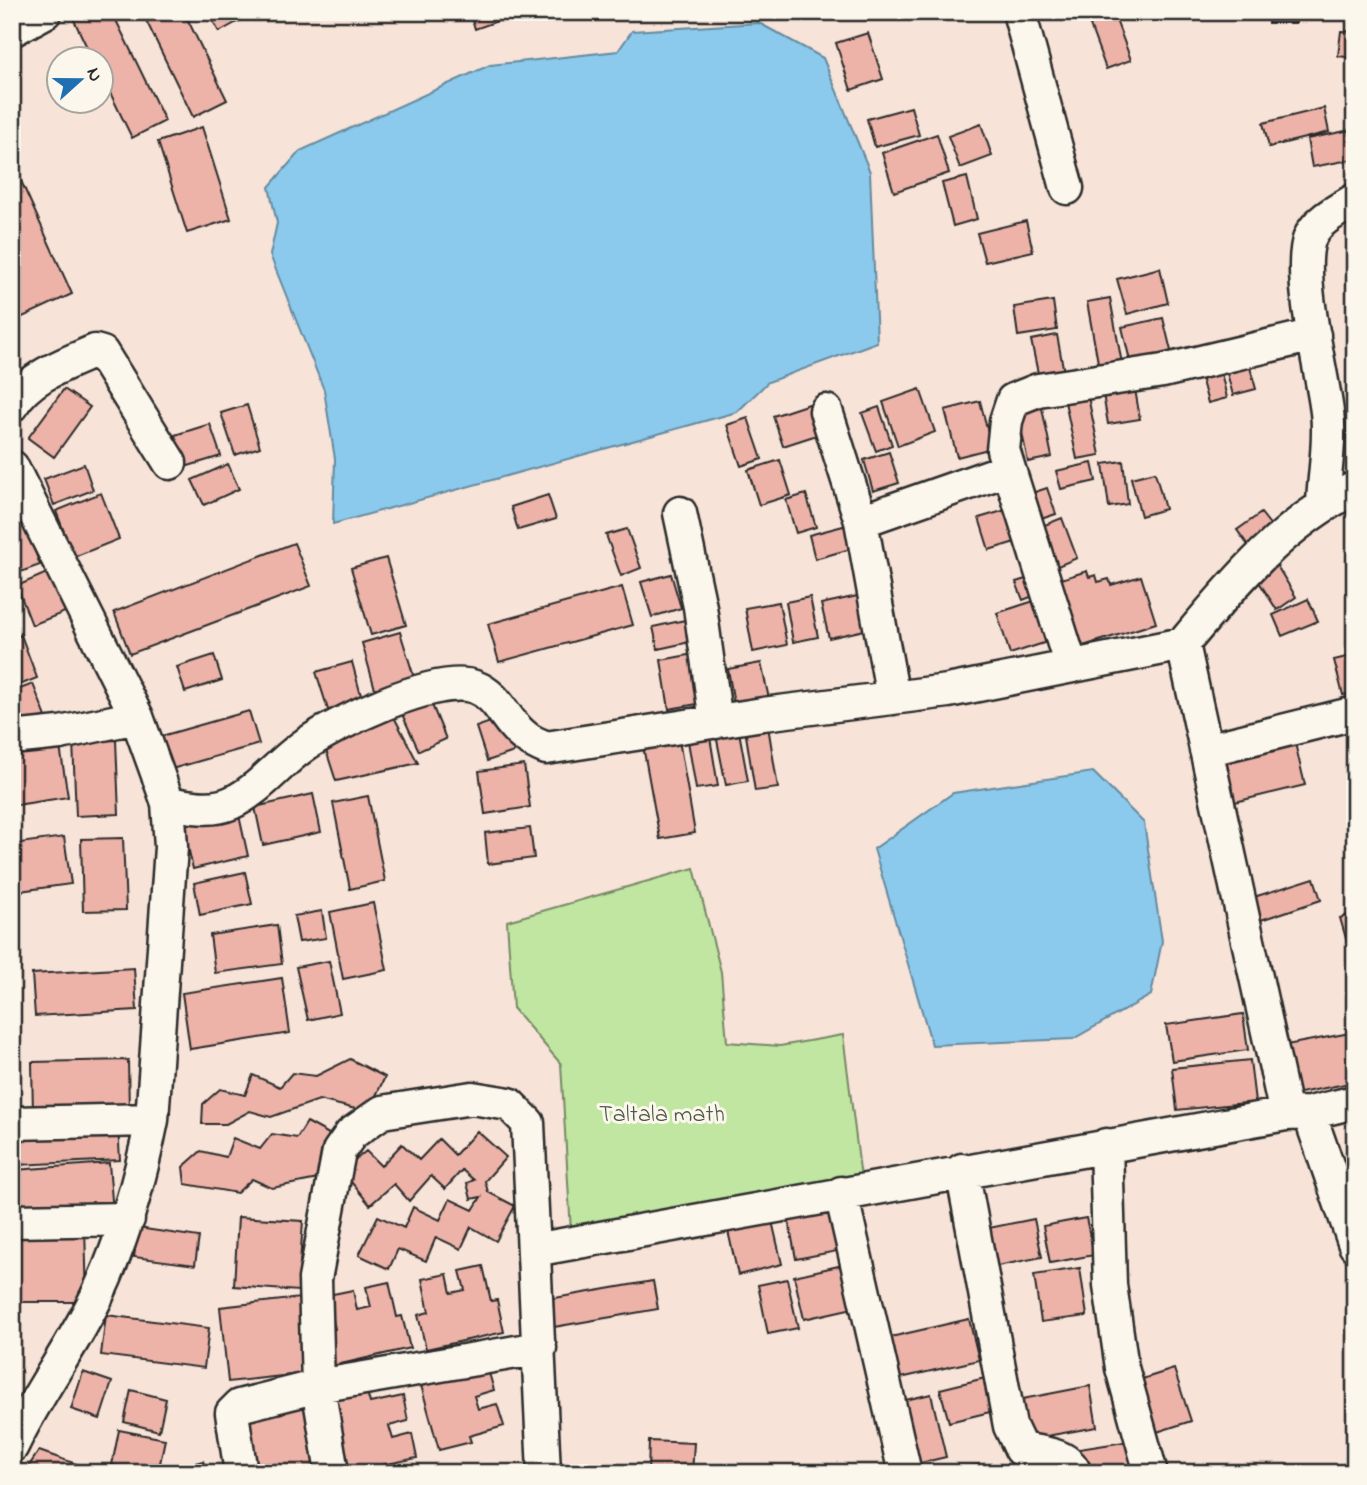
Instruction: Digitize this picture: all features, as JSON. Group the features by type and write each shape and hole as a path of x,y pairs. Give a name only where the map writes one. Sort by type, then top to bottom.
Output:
{"street":[{"path":"12,30 46,12"},
{"path":"1019,12 1067,188"},
{"path":"1323,504 1328,414 1314,335 1305,253 1311,233 1355,200"},
{"path":"1071,666 1003,450 1006,421 1013,400 1038,390 1163,371 1314,335"},
{"path":"12,405 19,393 52,371 95,351 102,353 170,463"},
{"path":"826,411 861,521 893,698"},
{"path":"12,467 137,717 168,803 171,847 152,1120 128,1219 96,1298 20,1415 12,1446"},
{"path":"861,521 1009,469"},
{"path":"168,803 211,809 231,803 302,747 346,720 412,693 450,687 472,686 493,698 522,735 546,748 948,691 1183,644 1246,568 1323,504 1355,488"},
{"path":"680,513 700,607 716,722"},
{"path":"1183,644 1206,750 1298,1113 1355,1245"},
{"path":"1206,750 1355,713"},
{"path":"12,738 60,733 137,717"},
{"path":"332,1473 318,1387 315,1279 339,1151 351,1134 382,1112 472,1098 509,1104 528,1123 544,1473"},
{"path":"534,1250 962,1170 1355,1102"},
{"path":"12,1122 152,1120"},
{"path":"1106,1145 1110,1286 1122,1368 1151,1473"},
{"path":"962,1170 1010,1426 1021,1449 1059,1457 1071,1464 1075,1473"},
{"path":"841,1193 905,1473"},
{"path":"12,1221 128,1219"},
{"path":"241,1473 232,1413 239,1406 318,1387 540,1348"}],"green space":[{"name":"Taltala math","path":"694,868 721,972 727,1042 780,1046 843,1035 861,1178 571,1232 561,1064 513,1008 507,921"}],"water":[{"path":"759,23 823,58 870,172 877,342 768,382 737,412 333,524 335,459 324,390 270,255 277,223 269,187 300,151 490,65 618,51 632,31"},
{"path":"1093,772 1144,823 1162,941 1151,995 1073,1039 932,1045 874,849 953,793"}],"building":[{"path":"80,12 112,12 165,121 132,138 116,105 116,46 86,46 72,16"},
{"path":"142,12 184,12 227,100 193,117"},
{"path":"208,12 255,12 219,32"},
{"path":"470,12 507,12 509,17 475,29"},
{"path":"1085,12 1113,12 1131,60 1106,69"},
{"path":"1268,12 1296,12 1296,23 1268,23"},
{"path":"1341,31 1355,32 1355,58 1338,56"},
{"path":"868,33 883,79 851,90 836,43"},
{"path":"911,107 919,135 875,147 867,119"},
{"path":"1324,108 1329,132 1269,147 1263,123"},
{"path":"981,124 992,156 960,168 948,136"},
{"path":"202,127 231,219 187,233 158,142"},
{"path":"1355,129 1355,159 1312,167 1307,139"},
{"path":"937,134 949,173 894,192 882,153"},
{"path":"17,172 72,294 14,321 12,174"},
{"path":"967,177 977,219 953,226 942,183"},
{"path":"1026,221 1033,251 985,262 977,233"},
{"path":"1160,268 1168,303 1127,314 1117,279"},
{"path":"1110,298 1122,364 1099,368 1087,302"},
{"path":"1053,301 1057,330 1018,336 1014,307"},
{"path":"1163,318 1172,355 1131,365 1122,327"},
{"path":"1057,335 1065,378 1040,383 1031,340"},
{"path":"1248,360 1256,389 1233,395 1225,366"},
{"path":"1219,364 1227,398 1208,403 1199,370"},
{"path":"1134,383 1140,419 1108,424 1102,388"},
{"path":"1086,387 1100,455 1077,459 1063,392"},
{"path":"64,389 90,407 54,457 28,438"},
{"path":"920,389 935,432 898,446 883,402"},
{"path":"980,401 992,448 957,457 945,410"},
{"path":"812,403 823,433 783,446 773,416"},
{"path":"247,405 260,447 235,455 221,413"},
{"path":"879,407 892,445 876,451 862,413"},
{"path":"1042,408 1052,457 1028,462 1018,413"},
{"path":"748,418 762,459 741,466 727,425"},
{"path":"210,424 221,456 185,467 175,435"},
{"path":"889,452 899,483 873,491 864,460"},
{"path":"780,460 791,495 759,505 748,470"},
{"path":"1123,461 1128,504 1109,507 1103,464"},
{"path":"1092,463 1096,481 1061,489 1056,471"},
{"path":"84,464 93,490 54,505 44,479"},
{"path":"228,464 239,489 204,505 192,480"},
{"path":"1155,472 1165,509 1141,516 1131,478"},
{"path":"1047,488 1056,514 1038,520 1029,494"},
{"path":"101,493 119,539 74,557 56,511"},
{"path":"806,494 816,527 796,533 786,500"},
{"path":"548,495 556,519 518,530 511,507"},
{"path":"1006,510 1015,542 989,550 979,518"},
{"path":"1261,513 1272,527 1248,545 1237,530"},
{"path":"1062,518 1077,558 1053,568 1037,528"},
{"path":"25,524 40,565 12,575 12,529"},
{"path":"847,525 854,548 815,559 809,535"},
{"path":"627,529 641,568 621,576 606,535"},
{"path":"294,543 311,586 130,654 114,612"},
{"path":"386,558 406,625 371,635 351,568"},
{"path":"1274,561 1296,597 1277,610 1254,574"},
{"path":"1087,571 1089,577 1096,575 1098,582 1109,579 1111,585 1141,576 1156,623 1077,648 1055,581"},
{"path":"49,572 65,612 32,625 17,586"},
{"path":"671,574 681,608 652,617 641,582"},
{"path":"1029,578 1036,595 1023,600 1016,582"},
{"path":"622,587 633,625 499,662 488,624"},
{"path":"862,595 869,629 829,638 821,604"},
{"path":"810,597 818,637 793,642 786,602"},
{"path":"1308,599 1318,621 1282,636 1273,615"},
{"path":"1037,600 1050,641 1010,654 997,613"},
{"path":"779,602 787,645 753,652 745,608"},
{"path":"685,620 690,642 658,649 653,627"},
{"path":"400,632 414,677 375,689 362,643"},
{"path":"21,635 37,678 12,688 12,638"},
{"path":"694,654 703,703 669,709 661,660"},
{"path":"214,655 222,680 185,692 177,667"},
{"path":"1355,655 1355,692 1343,695 1334,660"},
{"path":"352,662 363,703 329,713 316,672"},
{"path":"761,663 770,703 735,710 728,669"},
{"path":"33,684 46,717 20,727 12,705 12,692"},
{"path":"430,700 446,739 419,751 401,712"},
{"path":"249,711 259,744 168,770 158,737"},
{"path":"394,717 418,763 336,781 325,747"},
{"path":"502,718 514,752 487,761 476,727"},
{"path":"738,726 748,781 726,785 715,730"},
{"path":"768,726 778,788 755,791 745,729"},
{"path":"709,731 718,786 696,789 687,735"},
{"path":"1294,739 1305,785 1235,802 1224,756"},
{"path":"116,740 119,814 76,816 73,741"},
{"path":"679,740 695,833 660,839 643,746"},
{"path":"60,747 68,797 16,805 12,754"},
{"path":"524,765 530,807 485,814 479,771"},
{"path":"313,794 321,832 263,845 255,807"},
{"path":"368,796 385,881 350,889 333,803"},
{"path":"238,811 248,856 193,869 183,824"},
{"path":"530,828 534,858 488,864 485,833"},
{"path":"64,837 71,884 12,892 12,844"},
{"path":"123,838 126,910 83,911 81,839"},
{"path":"245,872 252,904 200,915 194,883"},
{"path":"1314,878 1321,900 1261,920 1254,897"},
{"path":"373,903 387,970 343,979 330,912"},
{"path":"322,911 326,938 299,942 294,916"},
{"path":"1355,913 1355,951 1350,952 1340,918"},
{"path":"277,925 282,964 215,973 210,935"},
{"path":"329,961 340,1013 308,1020 296,967"},
{"path":"134,968 137,1010 35,1016 32,974"},
{"path":"282,978 290,1033 190,1049 182,993"},
{"path":"1243,1014 1248,1050 1172,1061 1166,1025"},
{"path":"1350,1033 1355,1082 1290,1095 1281,1046"},
{"path":"350,1059 385,1077 368,1112 319,1100 271,1117 250,1111 226,1124 202,1124 203,1104 220,1089 245,1095 253,1075 280,1087 292,1073 316,1076"},
{"path":"128,1060 129,1112 33,1115 32,1062"},
{"path":"1250,1060 1255,1102 1177,1110 1172,1068"},
{"path":"307,1122 338,1139 318,1179 272,1188 252,1179 237,1193 185,1184 183,1167 201,1151 226,1157 233,1138 260,1149 272,1134 297,1138"},
{"path":"118,1126 120,1160 17,1165 15,1131"},
{"path":"477,1131 506,1157 485,1181 488,1192 515,1206 496,1241 471,1227 461,1249 436,1237 426,1261 398,1249 389,1269 359,1255 378,1216 404,1228 413,1207 440,1220 450,1199 473,1210 481,1197 471,1199 467,1183 474,1180 462,1170 445,1189 431,1176 409,1201 394,1184 370,1205 342,1171 366,1151 381,1166 402,1144 419,1160 439,1139 455,1155"},
{"path":"109,1163 113,1213 19,1219 15,1170"},
{"path":"830,1208 837,1251 796,1259 788,1217"},
{"path":"238,1217 303,1221 298,1291 234,1286"},
{"path":"1086,1218 1094,1255 1050,1263 1043,1226"},
{"path":"1034,1219 1042,1257 997,1266 989,1228"},
{"path":"772,1221 782,1264 738,1275 728,1231"},
{"path":"12,1226 85,1226 87,1302 12,1302"},
{"path":"138,1228 199,1237 195,1265 134,1257"},
{"path":"843,1265 853,1308 804,1319 794,1276"},
{"path":"483,1266 491,1301 497,1300 504,1332 426,1349 418,1315 429,1312 422,1279 447,1274 451,1293 465,1290 460,1271"},
{"path":"1080,1268 1087,1316 1041,1322 1034,1275"},
{"path":"787,1279 798,1328 768,1334 758,1285"},
{"path":"653,1281 658,1309 548,1328 543,1300"},
{"path":"389,1282 397,1317 402,1316 410,1348 332,1366 324,1331 335,1329 328,1295 353,1290 357,1310 371,1307 366,1287"},
{"path":"300,1298 309,1373 228,1382 220,1307"},
{"path":"106,1315 209,1328 204,1368 101,1355"},
{"path":"969,1319 979,1360 892,1380 882,1339"},
{"path":"487,1366 494,1390 474,1396 478,1409 497,1404 504,1426 469,1436 471,1442 439,1450 419,1378"},
{"path":"1174,1369 1191,1421 1157,1432 1139,1380"},
{"path":"83,1372 112,1382 100,1419 71,1409"},
{"path":"989,1377 998,1410 949,1422 940,1389"},
{"path":"1090,1386 1097,1427 1024,1440 1017,1400"},
{"path":"131,1390 166,1399 159,1431 124,1422"},
{"path":"367,1392 370,1403 403,1396 408,1421 389,1426 393,1439 412,1434 417,1458 382,1465 384,1471 350,1473 333,1399"},
{"path":"931,1394 946,1457 912,1465 897,1402"},
{"path":"307,1407 319,1473 249,1473 239,1419"},
{"path":"119,1430 165,1439 158,1473 112,1465"},
{"path":"649,1441 694,1443 692,1473 648,1473"},
{"path":"1131,1441 1136,1473 1083,1473 1079,1449"},
{"path":"39,1451 85,1467 88,1473 24,1473"},
{"path":"203,1461 207,1473 162,1472"},
{"path":"1355,1461 1355,1473 1319,1473"},
{"path":"979,1465 980,1473 949,1473 949,1469"}]}
